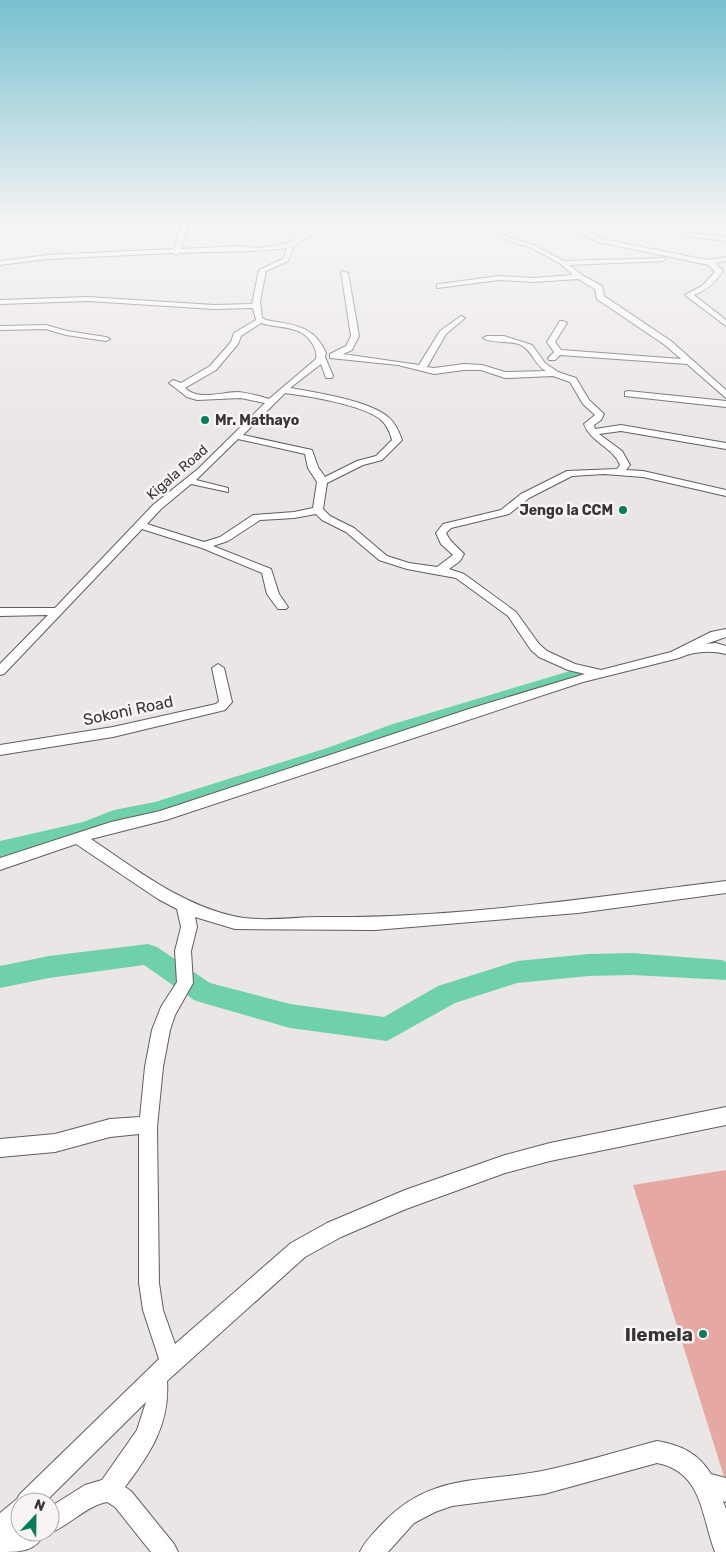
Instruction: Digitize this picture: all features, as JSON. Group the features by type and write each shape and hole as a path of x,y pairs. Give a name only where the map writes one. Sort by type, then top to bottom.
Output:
{"street":[{"path":"258,295 256,306 258,317 261,320 302,329 319,346 322,353 321,359 329,376"},
{"path":"335,356 349,348 355,336 349,295"},
{"path":"600,295 668,343 726,395"},
{"path":"690,295 726,324"},
{"path":"0,302 97,299 214,307 256,306"},
{"path":"422,368 443,333 461,318"},
{"path":"261,320 237,336 235,342 213,368 176,385 188,396 192,397 237,394 272,402"},
{"path":"558,352 551,342 563,323"},
{"path":"0,328 49,327 66,333 106,339"},
{"path":"487,338 505,338 528,346 532,349 536,360 547,369 573,380 586,402 600,416 589,424 592,432 625,461 625,465 620,472"},
{"path":"558,352 689,362"},
{"path":"554,372 548,361 557,356 558,352"},
{"path":"321,359 335,356 398,362 439,371 473,367 505,375 554,372"},
{"name":"Kigala Road","path":"0,671 141,526 156,507 189,481 283,390 321,359"},
{"path":"283,390 365,407 382,416 395,431 397,440 383,456 360,462 322,482"},
{"path":"628,394 726,404"},
{"path":"592,432 621,428 726,446"},
{"path":"236,436 305,450 311,456 312,468 318,473 322,482 318,510"},
{"path":"438,571 456,559 459,554 445,542 441,533 448,526 505,512 524,496 570,473 620,472 658,476 726,493"},
{"path":"189,481 224,490"},
{"path":"318,510 326,518 350,530 382,558 407,566 460,576 512,614 535,647 543,654 572,667 602,674"},
{"path":"141,526 156,528 195,544 205,545 224,540 257,517 294,516 318,510"},
{"path":"205,545 212,550 267,571 273,594 282,607"},
{"path":"0,612 58,611"},
{"path":"0,864 111,827 161,816 477,711 674,655 715,636 726,633"},
{"path":"689,649 716,647 726,650"},
{"name":"Sokoni Road","path":"0,750 113,732 220,707 226,702 218,668"},
{"path":"78,838 146,884 184,905 201,913 235,923 280,926 325,923 375,924 578,907 618,900 726,887"},
{"path":"109,1490 140,1445 153,1420 164,1369 149,1283 148,1127 161,1030 168,1012 185,983 183,951 189,926 184,905"},
{"path":"38,1492 164,1369 298,1250 334,1230 405,1200 505,1164 550,1152 726,1116"},
{"path":"0,1148 71,1140 120,1125 133,1123 148,1127"},
{"path":"372,1552 406,1515 429,1502 452,1494 544,1482 657,1452 673,1454 689,1464 702,1482 716,1514 726,1549"},
{"path":"702,1482 726,1490"},
{"path":"60,1514 93,1493 109,1490 123,1499 166,1552"},
{"path":"0,1529 10,1520"},
{"path":"3,1552 18,1542"}],"shaded area":[{"name":"Ilemela","path":"726,1170 726,1483 633,1185"}],"waterway":[{"path":"0,850 87,829 114,818 156,810 334,753 400,729 580,674"},
{"path":"0,977 49,967 148,954 203,992 290,1016 387,1029 447,994 517,972 589,965 632,964 722,971"}],"place":[{"name":"Mr. Mathayo","path":"205,420"},
{"name":"Jengo la CCM","path":"623,510"},
{"name":"Ilemela","path":"703,1334"}]}
